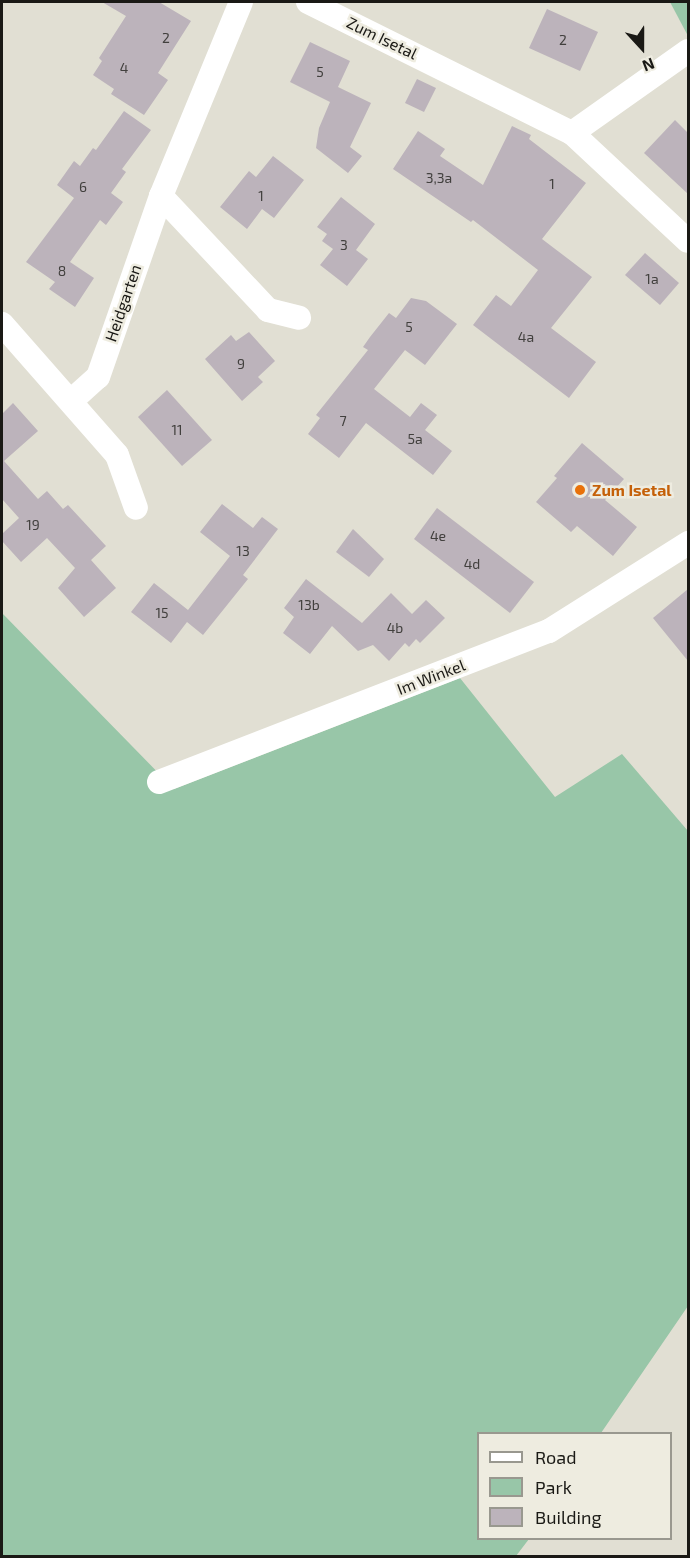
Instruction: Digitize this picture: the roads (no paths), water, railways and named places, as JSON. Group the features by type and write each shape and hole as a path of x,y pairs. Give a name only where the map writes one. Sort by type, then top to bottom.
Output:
{"street":[{"name":"Heidgarten","path":"71,401 98,376 161,196 241,2"},
{"name":"Zum Isetal","path":"308,2 572,133 688,241"},
{"path":"572,133 688,51"},
{"path":"161,196 268,310 299,318"},
{"path":"2,324 117,455 136,508"},
{"name":"Im Winkel","path":"159,782 549,631 688,543"}],"place":[{"name":"Zum Isetal","path":"580,490"}]}
